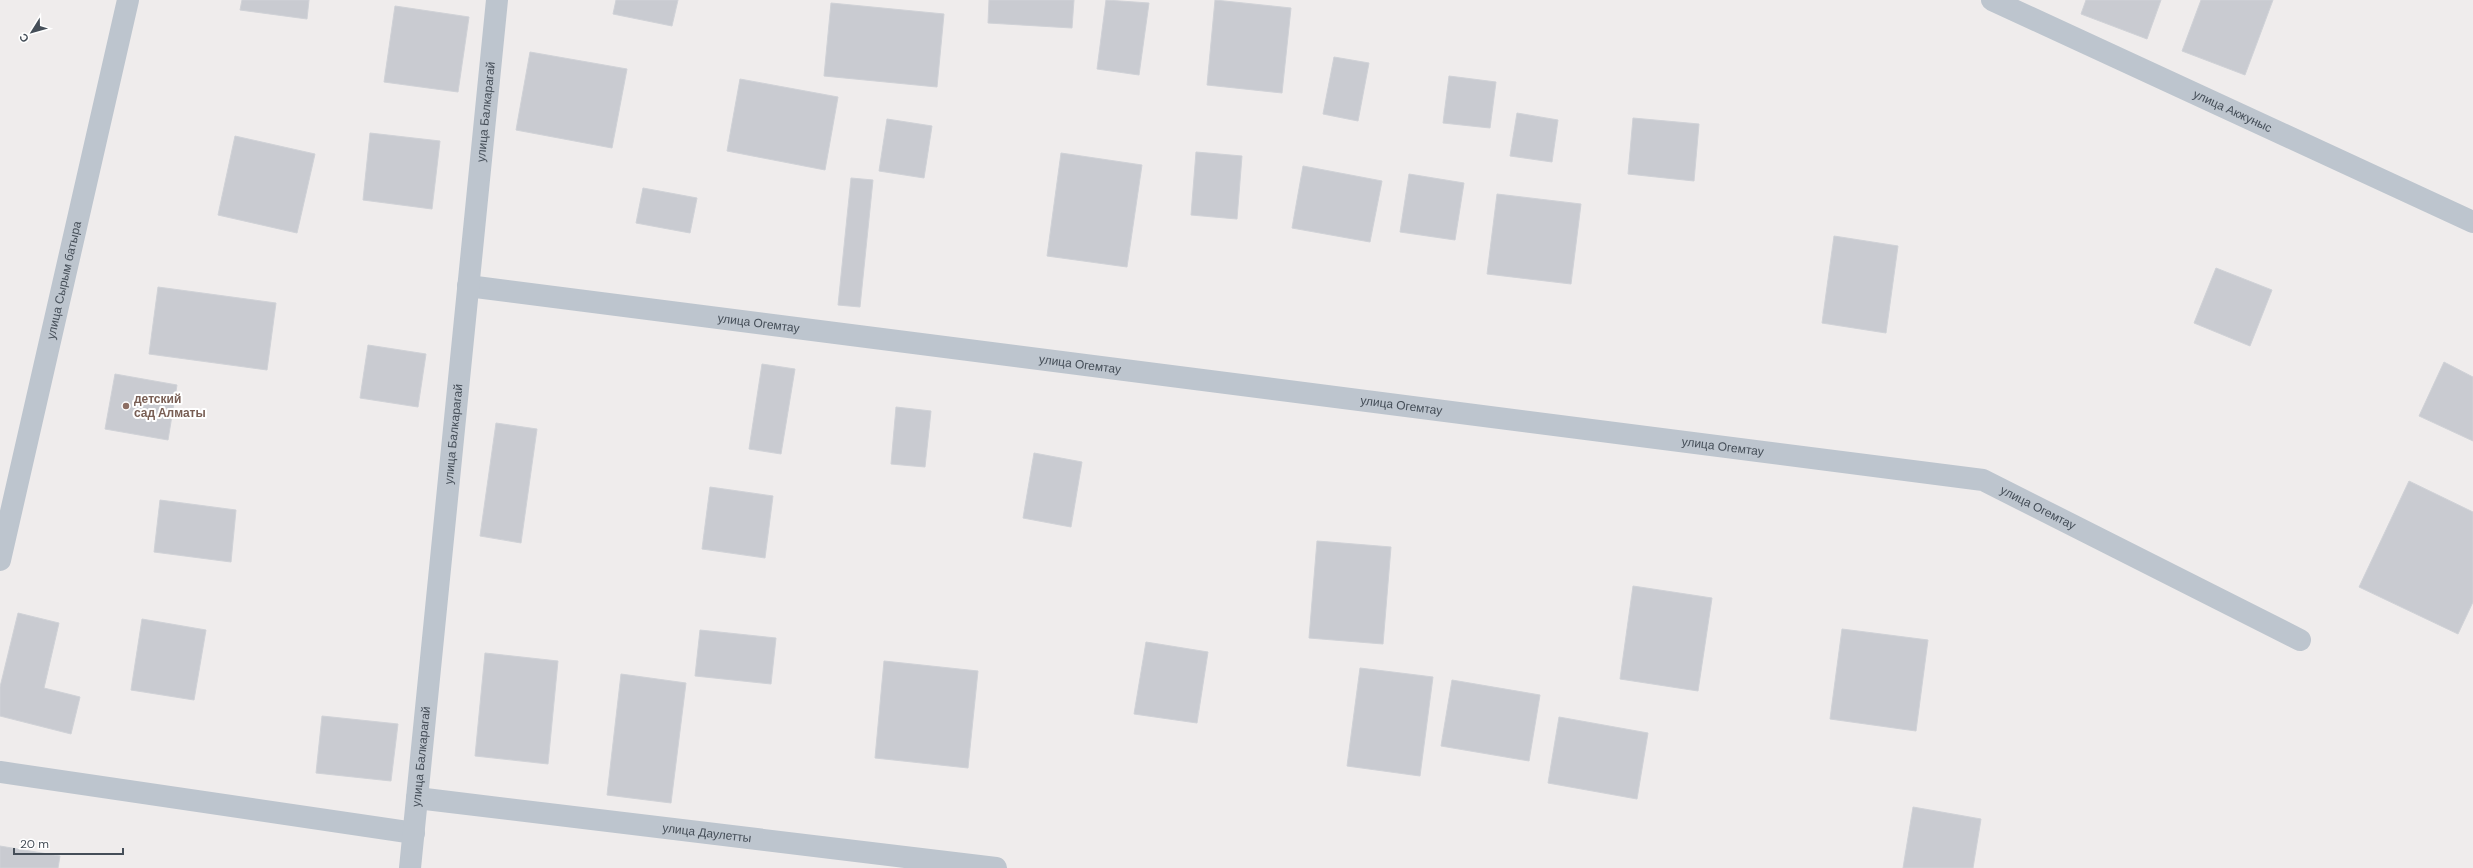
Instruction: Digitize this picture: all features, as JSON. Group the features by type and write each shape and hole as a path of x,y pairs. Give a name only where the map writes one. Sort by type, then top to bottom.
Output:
{"street":[{"name":"улица Сырым батыра","path":"0,560 128,0"},
{"name":"улица Балкарагай","path":"410,868 497,0"},
{"name":"улица Акжуныс","path":"1992,0 2473,222"},
{"name":"улица Огемтау","path":"468,286 1983,480 2300,640"},
{"path":"0,772 414,833"},
{"name":"улица Даулетты","path":"417,798 996,868"}],"building":[{"path":"242,0 309,0 307,19 240,10"},
{"path":"616,0 678,0 672,26 613,14"},
{"path":"989,0 1074,0 1072,28 988,23"},
{"path":"1106,0 1149,3 1139,75 1097,69"},
{"path":"1215,0 1291,8 1282,93 1207,85"},
{"path":"2086,0 2161,0 2147,39 2081,14"},
{"path":"2201,0 2273,0 2245,75 2182,51"},
{"path":"831,3 944,14 937,87 824,76"},
{"path":"395,6 469,17 458,92 384,82"},
{"path":"530,52 627,69 612,148 516,130"},
{"path":"1334,57 1369,63 1358,121 1323,114"},
{"path":"1449,76 1496,82 1490,128 1443,123"},
{"path":"740,79 838,97 825,170 727,151"},
{"path":"1517,113 1558,120 1552,162 1510,156"},
{"path":"1633,118 1699,124 1694,181 1628,174"},
{"path":"887,119 932,126 924,178 879,171"},
{"path":"370,133 440,141 432,209 363,200"},
{"path":"235,136 315,154 297,233 218,215"},
{"path":"1196,152 1242,156 1237,219 1191,215"},
{"path":"1061,153 1142,165 1127,267 1047,256"},
{"path":"1303,166 1382,181 1370,242 1292,228"},
{"path":"1409,174 1464,183 1455,240 1400,232"},
{"path":"851,178 873,180 860,307 838,305"},
{"path":"643,188 697,198 690,233 636,223"},
{"path":"1497,194 1581,204 1571,284 1487,274"},
{"path":"1834,236 1898,246 1886,333 1822,323"},
{"path":"2216,268 2272,290 2250,346 2194,323"},
{"path":"158,287 276,303 267,370 149,354"},
{"path":"368,345 426,354 418,407 360,398"},
{"path":"2444,362 2473,377 2473,441 2419,416"},
{"path":"762,364 795,369 781,454 749,449"},
{"path":"115,374 177,385 168,440 105,429"},
{"path":"896,407 931,411 925,467 891,464"},
{"path":"496,423 537,429 521,543 480,536"},
{"path":"1034,453 1082,462 1071,527 1023,518"},
{"path":"2409,481 2473,512 2473,602 2458,634 2359,587"},
{"path":"710,487 773,496 765,558 702,549"},
{"path":"160,500 236,510 231,562 154,552"},
{"path":"1317,541 1391,547 1383,644 1309,638"},
{"path":"1633,586 1712,598 1698,691 1620,679"},
{"path":"18,613 59,623 44,688 80,697 71,734 0,716 0,687"},
{"path":"142,619 206,630 194,700 131,690"},
{"path":"1842,629 1928,640 1916,731 1830,719"},
{"path":"700,630 776,638 771,684 695,676"},
{"path":"1146,642 1208,652 1197,723 1134,714"},
{"path":"485,653 558,661 548,764 475,756"},
{"path":"884,661 978,671 968,768 875,758"},
{"path":"1360,668 1433,677 1420,776 1347,766"},
{"path":"621,674 686,683 671,803 607,795"},
{"path":"1452,680 1540,695 1529,761 1441,746"},
{"path":"322,716 398,724 391,781 316,773"},
{"path":"1559,717 1648,733 1637,799 1548,783"},
{"path":"1913,807 1981,819 1973,868 1903,868"},
{"path":"0,846 60,856 58,868 0,868"}],"place":[{"name":"детский сад Алматы","path":"126,406"}]}
